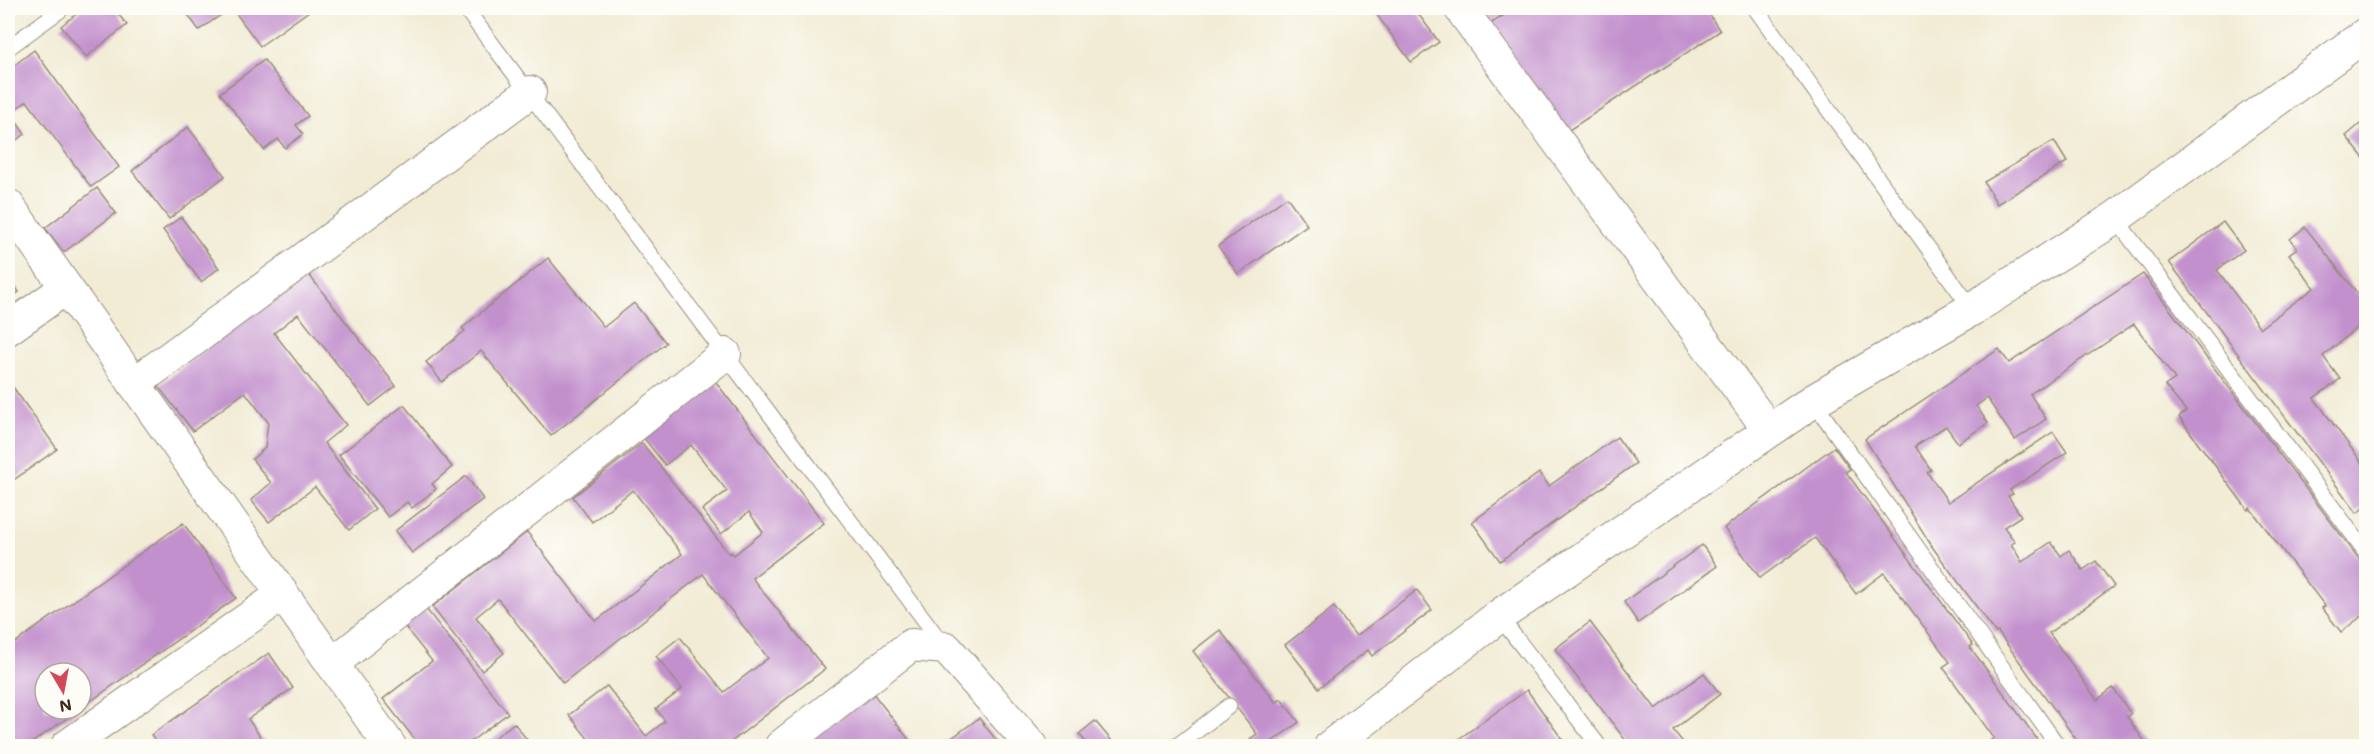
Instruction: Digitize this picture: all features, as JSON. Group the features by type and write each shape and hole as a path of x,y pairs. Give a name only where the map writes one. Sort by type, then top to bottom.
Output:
{"street":[{"path":"1460,8 1769,430"},
{"path":"1331,747 1499,616 1769,430 1813,401 1972,309 2115,218 2366,37"},
{"path":"134,384 530,92"},
{"path":"8,205 390,747"},
{"path":"8,329 66,288"},
{"path":"332,664 725,354"},
{"path":"67,747 283,594"},
{"path":"781,747 912,645 946,648 1032,747"}],"lane":[{"path":"8,48 63,8"},
{"path":"465,8 946,648"},
{"path":"1755,8 1972,309"},
{"path":"2115,218 2367,552"},
{"path":"1813,401 2058,747"},
{"path":"1499,616 1599,747"},
{"path":"1177,747 1229,706"}],"building":[{"path":"84,8 113,8 127,25 86,57 61,26"},
{"path":"183,8 222,8 225,12 199,30"},
{"path":"232,8 313,8 260,46"},
{"path":"1372,8 1414,8 1439,42 1411,62"},
{"path":"1471,8 1511,8 1490,24 1515,8 1705,8 1720,31 1566,132"},
{"path":"34,50 119,167 91,187 27,101 10,113 25,134 8,146 8,70"},
{"path":"264,60 308,116 296,125 303,134 285,148 278,139 264,150 220,93"},
{"path":"2366,119 2366,161 2346,136"},
{"path":"188,127 225,176 169,219 132,171"},
{"path":"2054,141 2067,162 1997,204 1984,182"},
{"path":"97,188 116,213 64,252 45,228"},
{"path":"1287,197 1307,225 1238,274 1218,246"},
{"path":"181,217 219,268 201,282 163,230"},
{"path":"2223,222 2244,250 2217,270 2260,328 2314,288 2289,254 2297,248 2290,239 2305,227 2361,298 2366,294 2366,320 2323,356 2340,379 2314,398 2366,468 2366,506 2357,513 2169,262"},
{"path":"548,258 604,327 634,303 666,343 551,436 481,351 442,382 426,362 465,331 462,328"},
{"path":"306,271 396,386 370,406 298,314 274,333 346,425 324,443 375,509 349,530 315,487 269,522 251,500 271,483 252,459 265,448 268,422 245,392 193,431 158,386"},
{"path":"2143,274 2366,568 2366,621 2362,616 2341,632 2322,608 2325,606 2250,508 2248,510 2179,417 2186,411 2165,386 2175,379 2134,324 2030,394 2046,419 2015,440 1987,398 1976,406 1988,423 1958,443 1946,426 1915,446 1931,470 1927,472 1948,502 2053,432 2067,452 2010,490 2013,494 2008,496 2021,516 2004,527 2015,542 2011,544 2022,562 2051,542 2061,556 2069,550 2083,570 2096,561 2114,586 2049,633 2097,700 2113,688 2131,714 2127,717 2148,746 2081,746 1933,548 1865,439 1999,349 2009,363"},
{"path":"8,276 19,292 8,300"},
{"path":"8,380 57,449 8,484"},
{"path":"715,381 824,523 752,578 825,669 726,746 594,746 569,715 607,686 646,736 665,721 656,709 682,689 656,656 680,637 724,692 768,658 703,574 563,683 498,599 476,617 504,653 482,671 432,607 527,532 596,621 682,554 633,490 592,522 573,497 642,443 729,554 731,552 734,555 763,532 749,512 721,534 702,510 727,491 691,445 665,465 643,437"},
{"path":"404,405 452,467 432,484 436,489 412,508 407,502 388,517 339,455"},
{"path":"1617,437 1636,463 1500,561 1472,522 1539,473 1549,486"},
{"path":"1834,447 1850,469 1846,472 1973,645 1970,647 2042,746 1983,746 1994,738 1943,667 1950,662 1884,573 1856,594 1815,538 1760,578 1724,528"},
{"path":"466,476 483,499 412,553 395,531"},
{"path":"183,523 236,598 93,699 93,661 33,661 33,721 63,721 27,746 8,746 8,648"},
{"path":"1702,545 1717,566 1638,623 1624,602"},
{"path":"1417,590 1432,610 1372,656 1368,650 1319,688 1285,645 1334,607 1356,636"},
{"path":"419,600 508,713 465,746 420,746 383,699 432,661 397,617"},
{"path":"1590,622 1656,709 1704,673 1720,694 1673,730 1686,746 1630,746 1555,649"},
{"path":"1220,630 1276,703 1281,699 1299,722 1266,746 1250,746 1254,744 1250,739 1257,734 1193,651"},
{"path":"269,653 293,688 248,719 267,746 159,746 151,735"},
{"path":"1527,690 1567,746 1449,746"},
{"path":"872,692 914,746 800,746"},
{"path":"979,718 1001,746 941,746"},
{"path":"1095,721 1116,746 1089,746 1079,734"},
{"path":"514,723 532,746 484,746"}]}
